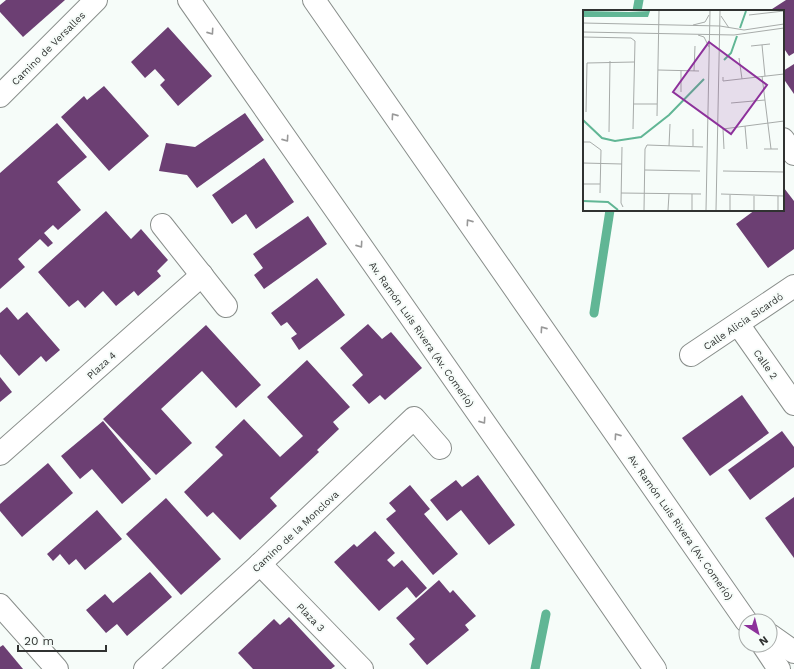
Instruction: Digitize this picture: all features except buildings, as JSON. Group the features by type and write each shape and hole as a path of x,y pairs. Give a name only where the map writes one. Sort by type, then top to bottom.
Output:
{"main road":[{"name":"Camino de Versalles","path":"0,96 96,0"},
{"name":"Av. Ramón Luis Rivera (Av. Comerío)","path":"189,0 655,669"},
{"name":"Av. Ramón Luis Rivera (Av. Comerío)","path":"314,0 741,613"},
{"path":"784,140 794,154"},
{"path":"162,225 226,306"},
{"name":"Plaza 4","path":"0,454 202,275"},
{"name":"Calle Alicia Sicardó","path":"691,355 794,286"},
{"name":"Calle 2","path":"738,324 794,404"},
{"name":"Camino de la Monclova","path":"145,669 260,564 414,418 440,448"},
{"name":"Plaza 3","path":"260,564 362,669"},
{"path":"0,606 57,669"},
{"path":"778,641 794,652"},
{"path":"768,653 779,669"}],"waterway":[{"path":"637,10 639,0"},
{"path":"594,313 610,211"},
{"path":"535,669 546,614"}]}
